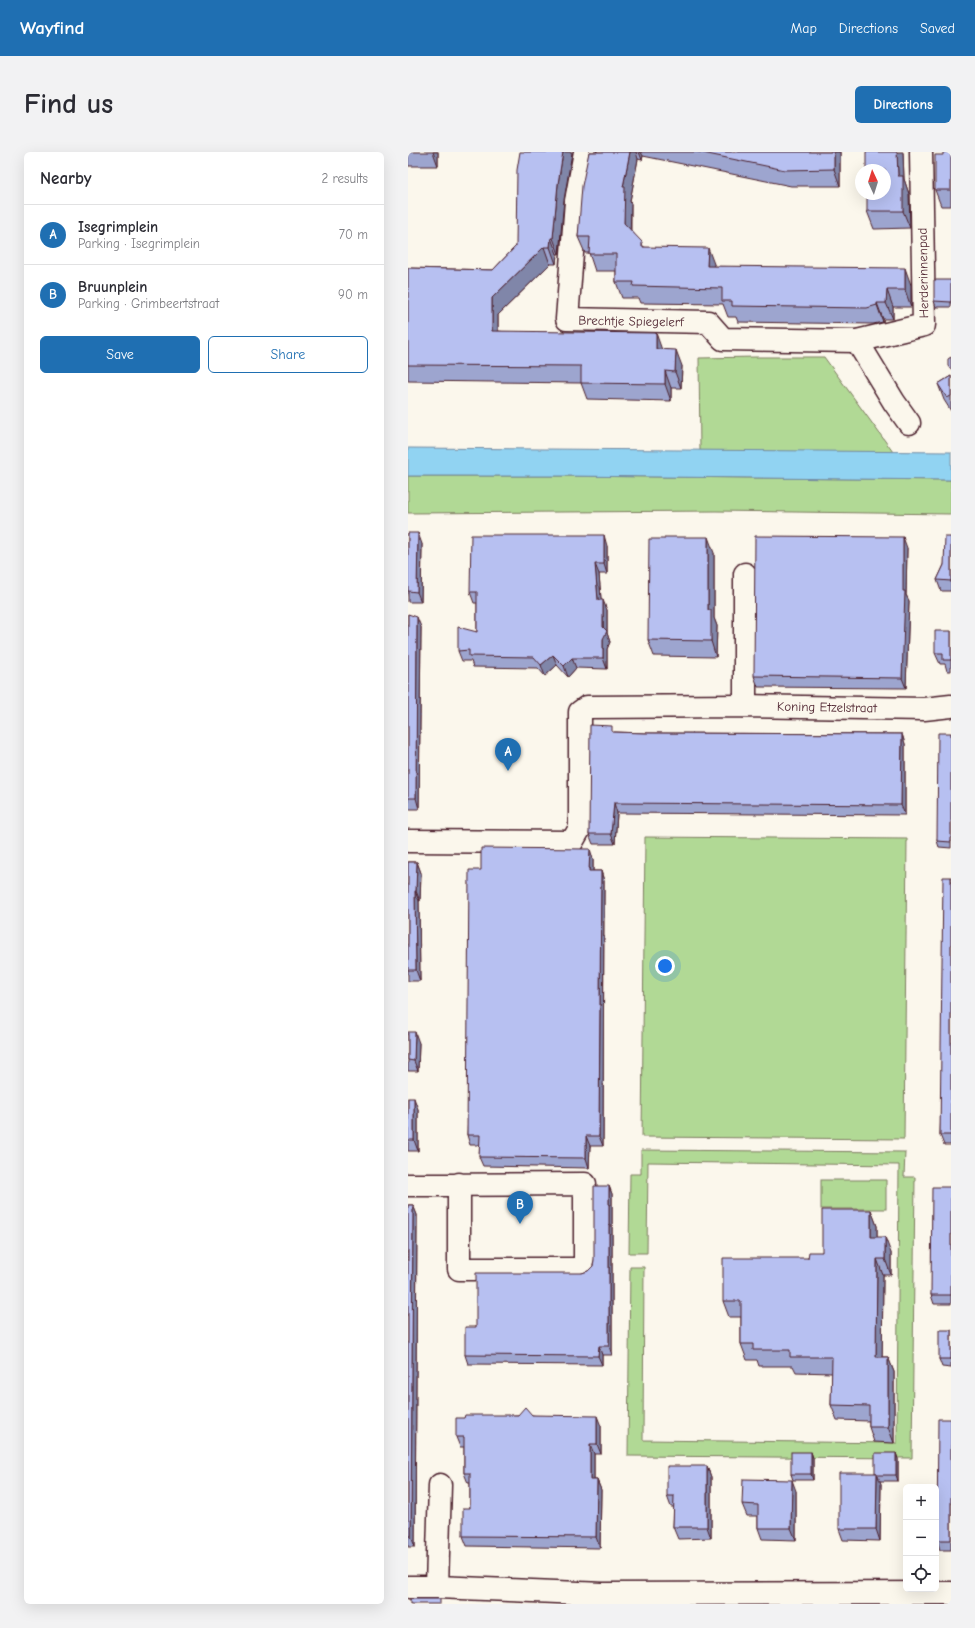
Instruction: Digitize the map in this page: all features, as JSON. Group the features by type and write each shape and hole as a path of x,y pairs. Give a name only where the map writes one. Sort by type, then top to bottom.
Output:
{"street":[{"name":"Brechtje Spiegelerf","path":"585,152 576,201 567,319 708,322 724,339 857,341"},
{"name":"Herderinnenpad","path":"857,341 924,325 921,152"},
{"path":"857,341 909,424"},
{"path":"744,706 745,574"},
{"name":"Koning Etzelstraat","path":"408,841 572,842 580,828 580,712 587,707 744,706 924,709 951,706"},
{"path":"408,1186 459,1184 585,1184 585,1269 459,1269 459,1184"},
{"path":"437,1587 440,1485"},
{"path":"408,1587 603,1594 951,1593"}],"green space":[{"path":"824,357 893,452 700,451 699,358"},
{"path":"408,476 951,480 951,514 716,511 408,513"},
{"path":"645,837 907,839 904,1139 642,1137"},
{"path":"641,1150 905,1152 904,1177 915,1177 912,1458 628,1456 630,1267 644,1267 643,1440 897,1443 899,1165 648,1162 647,1253 629,1253 630,1174 641,1174"},
{"path":"821,1180 886,1180 886,1209 821,1209"}],"water":[{"path":"408,448 951,452 951,480 408,476"}],"building":[{"path":"520,152 563,152 558,184 553,238 551,238 550,247 544,247 492,298 492,331 656,333 656,349 676,350 675,372 665,371 665,384 581,383 581,366 408,365 408,268 493,270 516,246 517,170"},
{"path":"589,152 630,152 623,187 625,187 624,223 642,242 642,247 708,248 707,266 905,268 905,290 887,290 886,303 877,303 877,305 867,308 732,306 732,301 722,301 722,288 633,286 634,282 616,282 616,254 589,254 590,237 578,237 582,186"},
{"path":"698,152 834,152 834,169 785,170"},
{"path":"866,152 897,152 898,176 903,176 903,211 867,211 867,200 891,200 891,164 866,164"},
{"path":"943,152 951,152 951,191 935,190 935,155 943,155"},
{"path":"934,280 951,280 951,302 934,301"},
{"path":"951,357 951,370 948,366 948,359"},
{"path":"951,376 951,396 947,398 938,384"},
{"path":"408,533 418,533 417,592 408,591"},
{"path":"471,535 604,535 604,564 595,564 598,600 603,600 603,627 607,631 603,639 603,658 572,658 564,666 553,655 541,665 534,657 469,656 469,650 458,651 458,627 477,632 477,592 470,592"},
{"path":"755,536 903,537 903,591 905,591 902,678 754,676"},
{"path":"665,537 708,537 708,610 711,610 711,641 648,640 649,539 665,539"},
{"path":"945,537 951,537 951,581 937,580 944,565"},
{"path":"408,614 417,617 416,798 408,798"},
{"path":"935,631 951,631 951,660 943,660 943,653 935,653"},
{"path":"590,725 612,726 612,732 645,733 902,734 901,805 614,803 611,834 589,834"},
{"path":"938,733 951,733 951,842 937,841"},
{"path":"481,848 590,849 589,871 601,871 599,1136 586,1136 586,1158 479,1157 480,1135 467,1135 469,870 481,870"},
{"path":"408,862 417,862 415,891 416,970 408,970"},
{"path":"943,877 951,877 951,1135 940,1135"},
{"path":"408,1032 415,1032 414,1061 408,1060"},
{"path":"408,1098 414,1098 414,1140 408,1140"},
{"path":"594,1186 609,1186 609,1346 599,1346 598,1356 465,1355 465,1327 476,1327 476,1273 582,1273 588,1271 593,1266"},
{"path":"932,1187 951,1187 951,1295 931,1295"},
{"path":"408,1205 413,1205 411,1536 408,1536"},
{"path":"822,1210 871,1210 871,1237 885,1237 885,1259 877,1259 876,1357 888,1357 888,1427 869,1427 869,1406 831,1405 832,1357 790,1357 790,1350 753,1350 753,1344 741,1344 741,1301 723,1301 723,1258 808,1258 809,1252 822,1252"},
{"path":"939,1330 951,1330 951,1359 939,1359"},
{"path":"525,1407 532,1415 597,1416 597,1444 590,1444 590,1480 597,1480 596,1537 463,1536 463,1508 470,1508 470,1473 464,1473 464,1437 456,1437 456,1418 464,1418 465,1415 518,1415"},
{"path":"938,1419 951,1419 951,1540 939,1540 939,1484 937,1484"},
{"path":"791,1452 811,1452 811,1474 791,1474"},
{"path":"875,1453 896,1453 896,1475 877,1475 877,1473 875,1473"},
{"path":"667,1466 707,1466 707,1527 673,1527 674,1496 667,1496"},
{"path":"839,1473 877,1473 876,1529 839,1529"},
{"path":"743,1479 792,1480 791,1528 758,1528 758,1505 742,1504"},
{"path":"410,1599 440,1599 440,1604 410,1604"}],"place":[{"name":"Isegrimplein","path":"508,771"},
{"name":"Bruunplein","path":"520,1224"}]}
